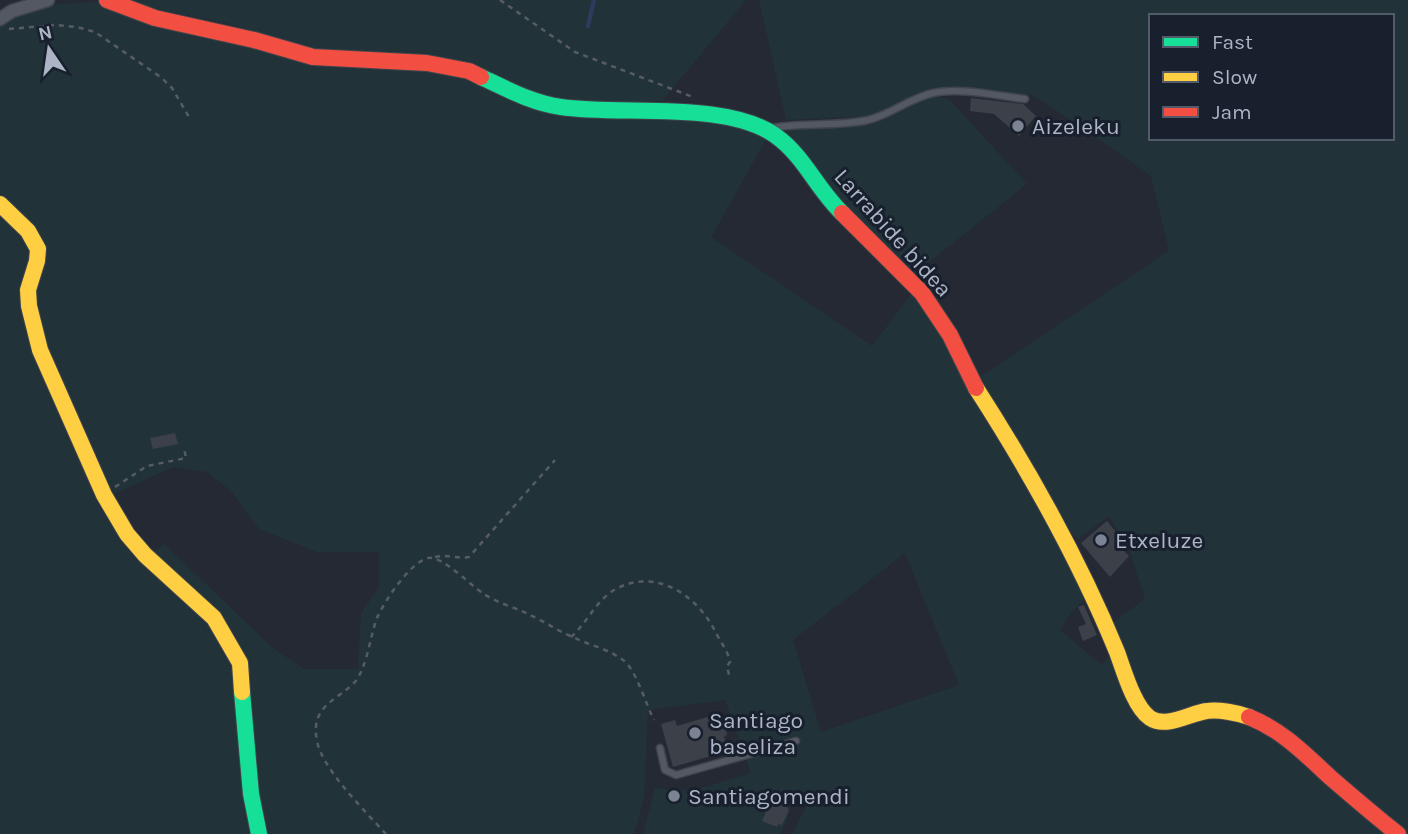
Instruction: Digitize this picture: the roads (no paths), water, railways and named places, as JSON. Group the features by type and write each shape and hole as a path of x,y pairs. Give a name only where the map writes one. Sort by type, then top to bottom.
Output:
{"street":[{"path":"0,19 12,11 48,0"},
{"name":"Larrabide bidea","path":"107,0 155,18 254,40 305,56 427,63 458,68 489,79 531,100 561,107 720,115 765,129 778,137 802,161 826,198 922,293 950,335 973,383 1028,470 1077,563 1140,709 1152,720 1165,722 1209,710 1244,715 1265,723 1287,737 1370,813 1398,834"},
{"path":"0,204 28,231 38,250 28,290 29,306 40,350 104,495 127,534 145,555 214,618 231,643 240,663 251,794 259,834"}],"lane":[{"path":"765,129 785,125 834,125 870,120 933,93 967,92 1025,99"},
{"path":"660,748 665,770 676,775 796,741"}],"waterway":[{"path":"588,26 594,0"}],"place":[{"name":"Aizeleku","path":"1018,126"},
{"name":"Etxeluze","path":"1101,540"},
{"name":"Santiago baseliza","path":"695,733"},
{"name":"Santiagomendi","path":"674,796"}]}
